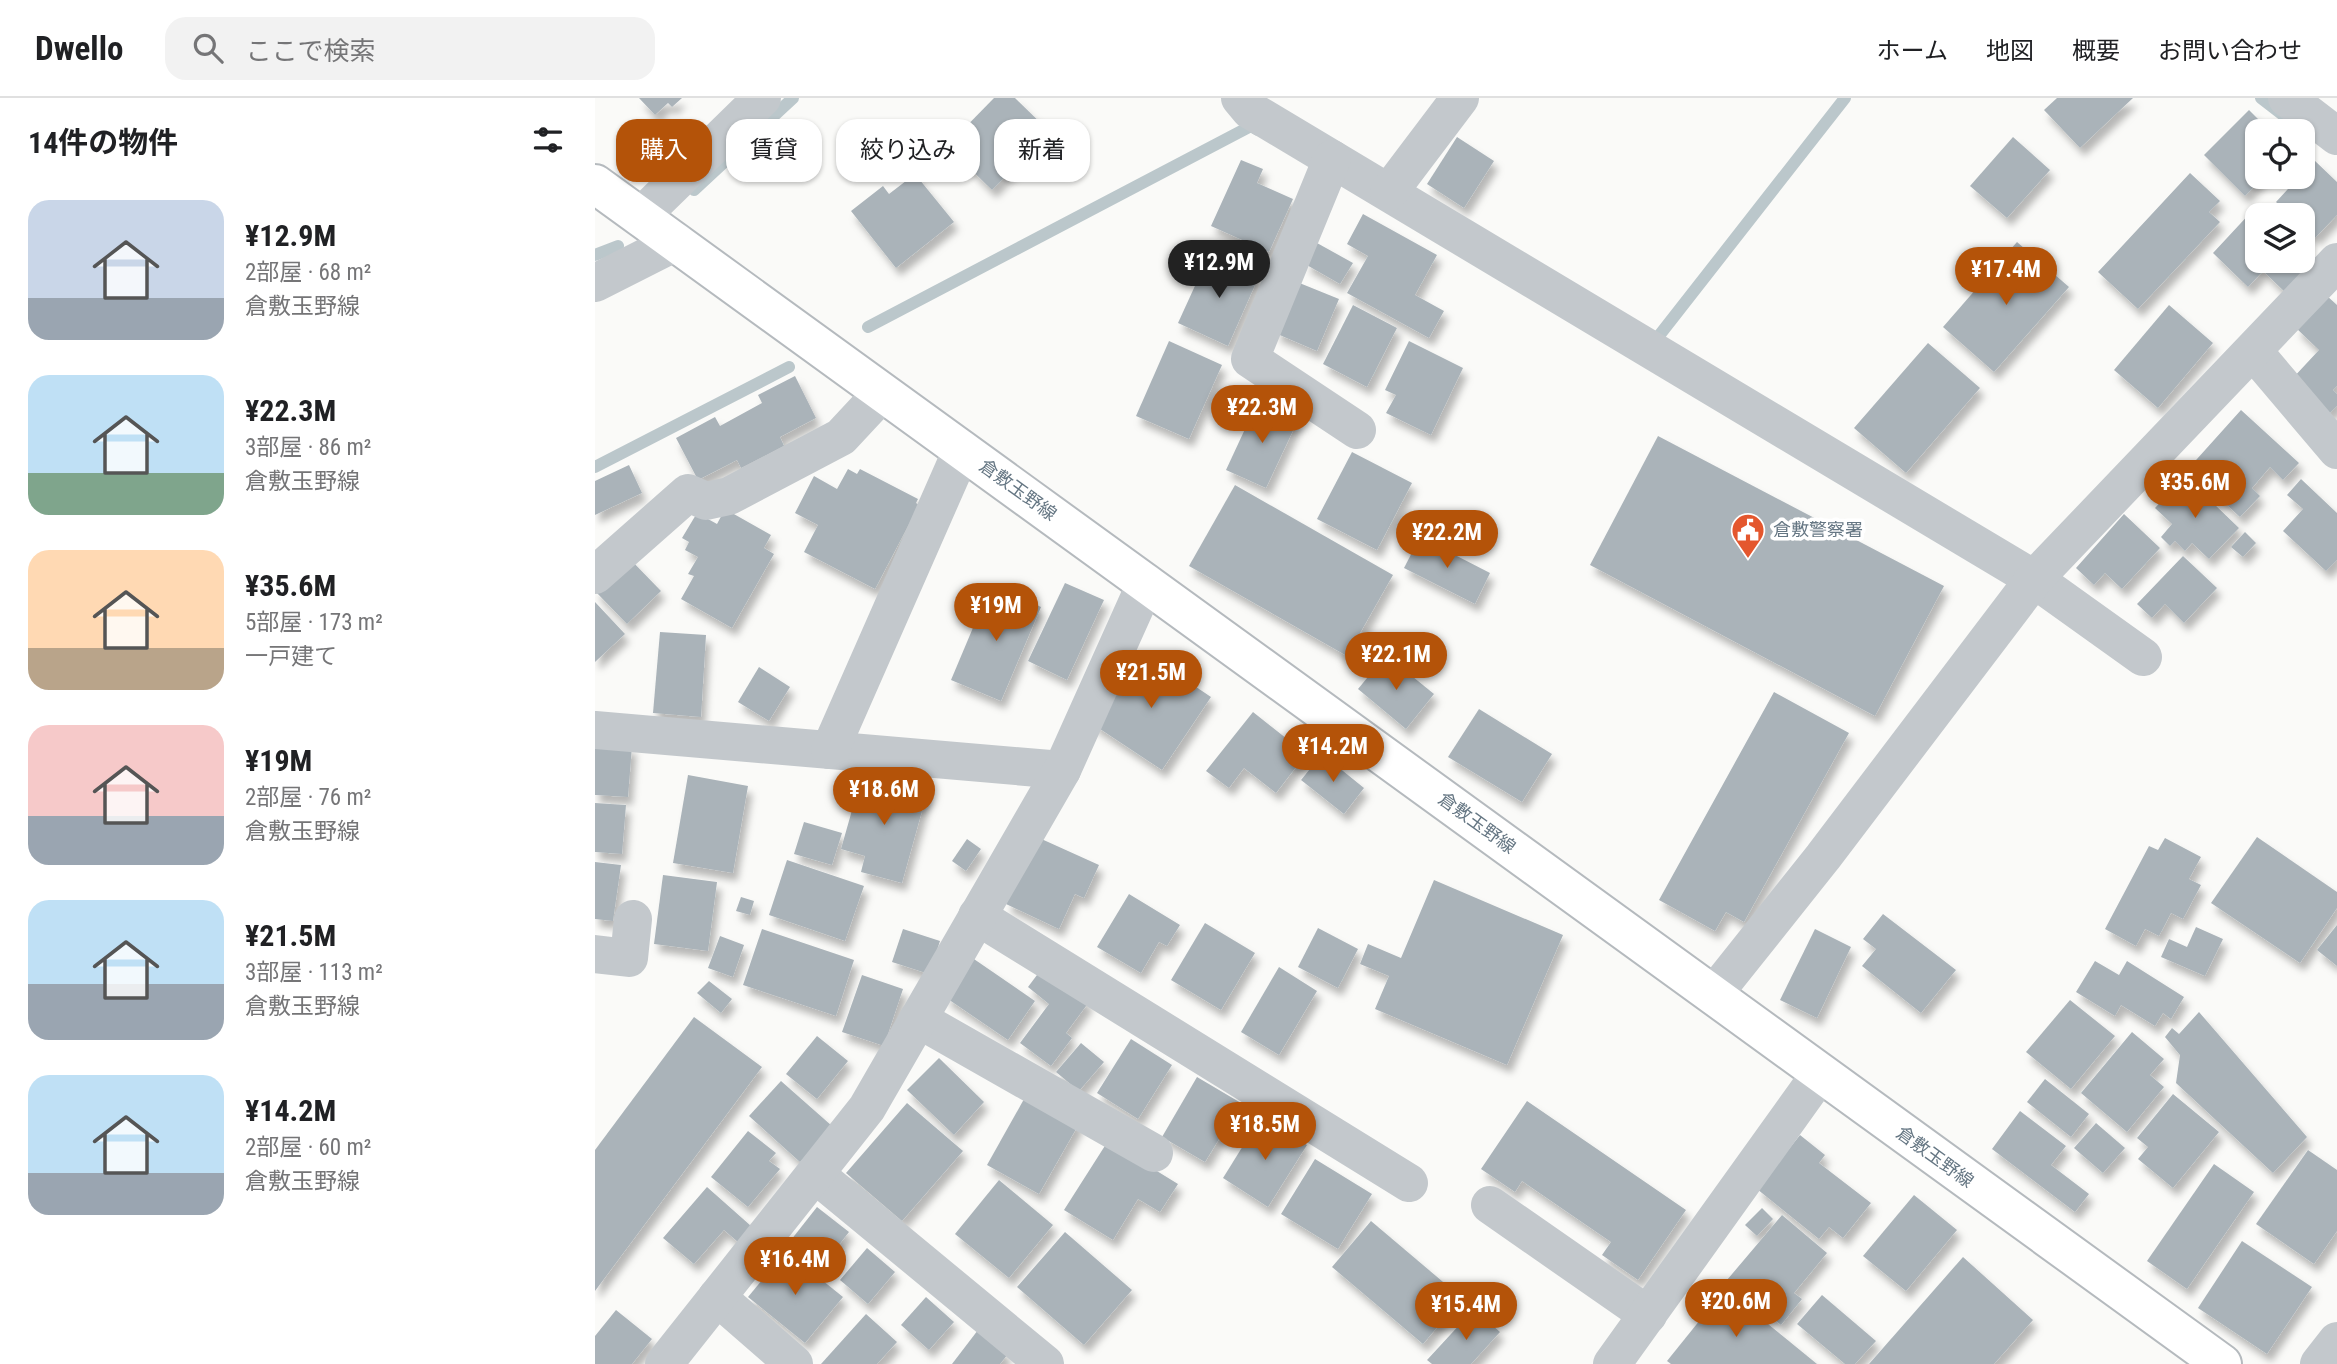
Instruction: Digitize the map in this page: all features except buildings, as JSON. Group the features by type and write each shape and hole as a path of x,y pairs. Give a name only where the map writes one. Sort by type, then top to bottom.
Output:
{"main road":[{"name":"倉敷玉野線","path":"595,184 2221,1364"}],"street":[{"path":"640,217 761,98"},
{"path":"1389,192 1460,98"},
{"path":"2287,98 2337,135"},
{"path":"1241,99 1251,110 1327,169 1389,192 2034,579 2143,657"},
{"path":"1327,169 1250,359 1357,430"},
{"path":"595,283 676,242"},
{"path":"1713,995 1823,857 2034,579 2254,352 2337,262"},
{"path":"2254,352 2337,450"},
{"path":"595,575 688,493 706,501 729,496 841,436 882,393"},
{"path":"831,750 962,450"},
{"path":"664,1364 867,1108 1062,770 1146,583"},
{"path":"595,730 1062,770"},
{"path":"977,916 1409,1183"},
{"path":"595,954 629,958 633,919"},
{"path":"918,1019 1154,1153"},
{"path":"1612,1364 1819,1074"},
{"path":"815,1174 1045,1364"},
{"path":"1490,1205 1648,1315"},
{"path":"717,1297 794,1364"},
{"path":"2319,1364 2337,1341"}],"waterway":[{"path":"694,190 793,98"},
{"path":"1658,337 1845,98"},
{"path":"2261,98 2283,115"},
{"path":"868,327 1251,126 1258,130"},
{"path":"595,255 618,246"},
{"path":"595,467 789,367"}],"place":[{"name":"倉敷警察署","path":"1748,560"}]}
